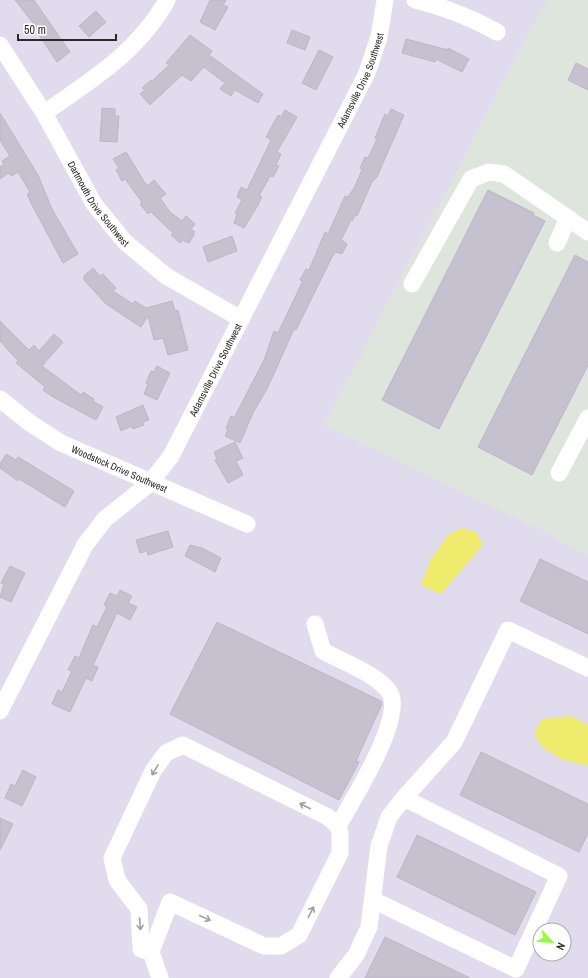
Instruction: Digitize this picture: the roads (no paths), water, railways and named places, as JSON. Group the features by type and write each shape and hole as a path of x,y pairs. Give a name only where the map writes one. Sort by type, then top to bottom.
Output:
{"street":[{"path":"44,113 109,68 143,36 167,0"},
{"name":"Adamsville Drive Southwest","path":"0,711 85,545 105,518 150,483 171,456 367,73 379,37 385,0"},
{"path":"415,0 443,7 471,18 497,32"},
{"name":"Dartmouth Drive Southwest","path":"0,45 44,113 94,204 125,242 166,276 241,319"},
{"path":"412,284 471,179 489,172 504,174 588,232"},
{"path":"557,243 568,218"},
{"name":"Woodstock Drive Southwest","path":"0,399 30,424 60,443 247,524"},
{"path":"559,473 588,418"},
{"path":"315,624 323,651 378,681 391,695 392,717 386,736 338,826"},
{"path":"338,978 356,955 369,927 379,846 389,817 454,742 508,630 588,668"},
{"path":"150,952 141,949 139,909 132,888 117,880 112,858 153,772 166,752 183,744 328,817 338,826 340,832 340,853 299,934 281,946 264,946 170,902 150,952 160,978"},
{"path":"373,900 516,969 559,876 404,798"}]}
